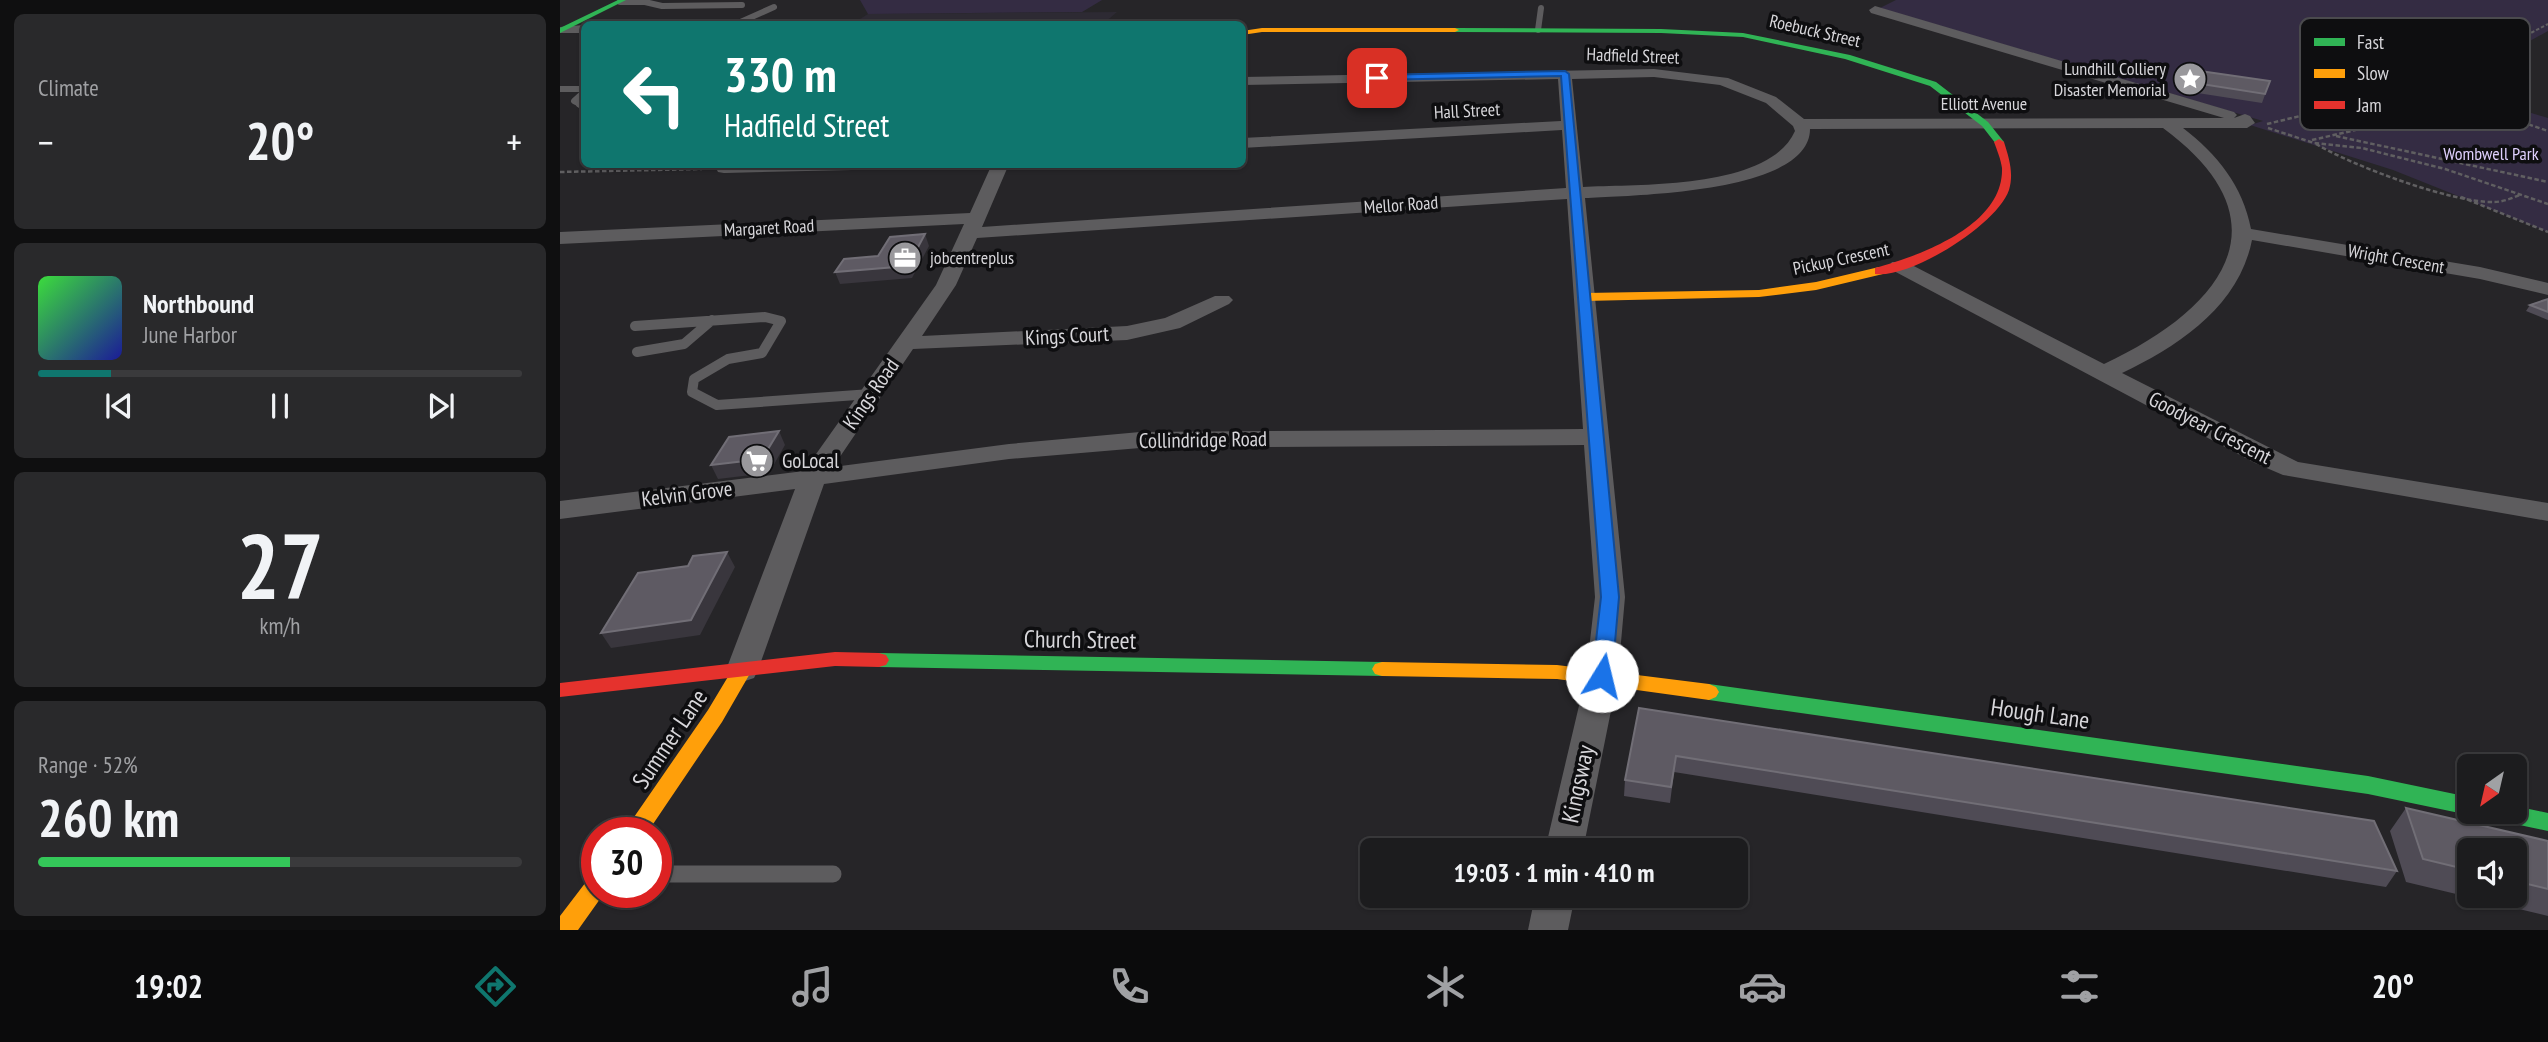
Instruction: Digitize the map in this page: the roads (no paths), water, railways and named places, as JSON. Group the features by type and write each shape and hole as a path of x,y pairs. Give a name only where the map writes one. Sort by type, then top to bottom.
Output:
{"street":[{"path":"581,21 622,1"},
{"path":"1875,9 2161,91 2245,119"},
{"path":"561,31 581,21"},
{"path":"561,31 581,29"},
{"name":"Roebuck Street","path":"1246,32 1262,30 1538,30 1743,35 1847,57 1933,84 1985,124"},
{"name":"Hadfield Street","path":"1246,81 1654,73 1723,81 1771,100 1800,124"},
{"name":"Kingsway","path":"1565,74 1610,597 1602,676 1567,838"},
{"name":"Elliott Avenue","path":"1800,124 2247,123 2245,119"},
{"name":"Mellor Road","path":"974,225 1699,186 1747,174 1787,156 1802,137 1800,124"},
{"name":"Pickup Crescent","path":"1585,297 1708,296 1777,291 1816,286 1899,266 1966,236 1992,211 2005,190 2007,169 2001,145 1985,124"},
{"path":"2104,373 2139,357 2168,338 2219,293 2238,257 2242,233 2231,193 2210,157 2168,124"},
{"name":"Hall Street","path":"1246,143 1568,125"},
{"name":"Kings Road","path":"742,670 813,477 946,285 999,168"},
{"name":"Margaret Road","path":"560,238 974,225"},
{"name":"Wright Crescent","path":"2242,233 2480,273 2548,289"},
{"name":"Goodyear Crescent","path":"1899,266 2264,457 2292,469 2548,512"},
{"name":"Kings Court","path":"906,343 1127,333 1172,323 1222,300"},
{"name":"Collindridge Road","path":"813,477 1028,449 1140,440 1596,437"},
{"name":"Kelvin Grove","path":"560,510 813,477"},
{"name":"Church Street","path":"560,690 835,660 1557,672 1602,676"},
{"name":"Summer Lane","path":"645,817 715,716 742,670"},
{"name":"Hough Lane","path":"1602,676 2368,785 2457,804"},
{"path":"2527,818 2548,822"},
{"path":"564,930 581,907"},
{"path":"1548,930 1553,908"}],"lane":[{"path":"622,1 662,6 742,5"},
{"path":"749,21 774,7"},
{"path":"1538,30 1541,8"},
{"path":"560,89 581,91"},
{"path":"581,94 574,101 581,104"},
{"path":"635,326 765,317 782,323 762,353 728,359 694,379 691,392 717,405 871,394"},
{"path":"637,352 684,344 712,320"},
{"path":"672,874 833,874"}],"place":[{"name":"Lundhill Colliery Disaster Memorial","path":"2190,79"},
{"name":"jobcentreplus","path":"905,258"},
{"name":"GoLocal","path":"757,461"}],"park label":[{"name":"Wombwell Park","path":"2491,154"}]}
